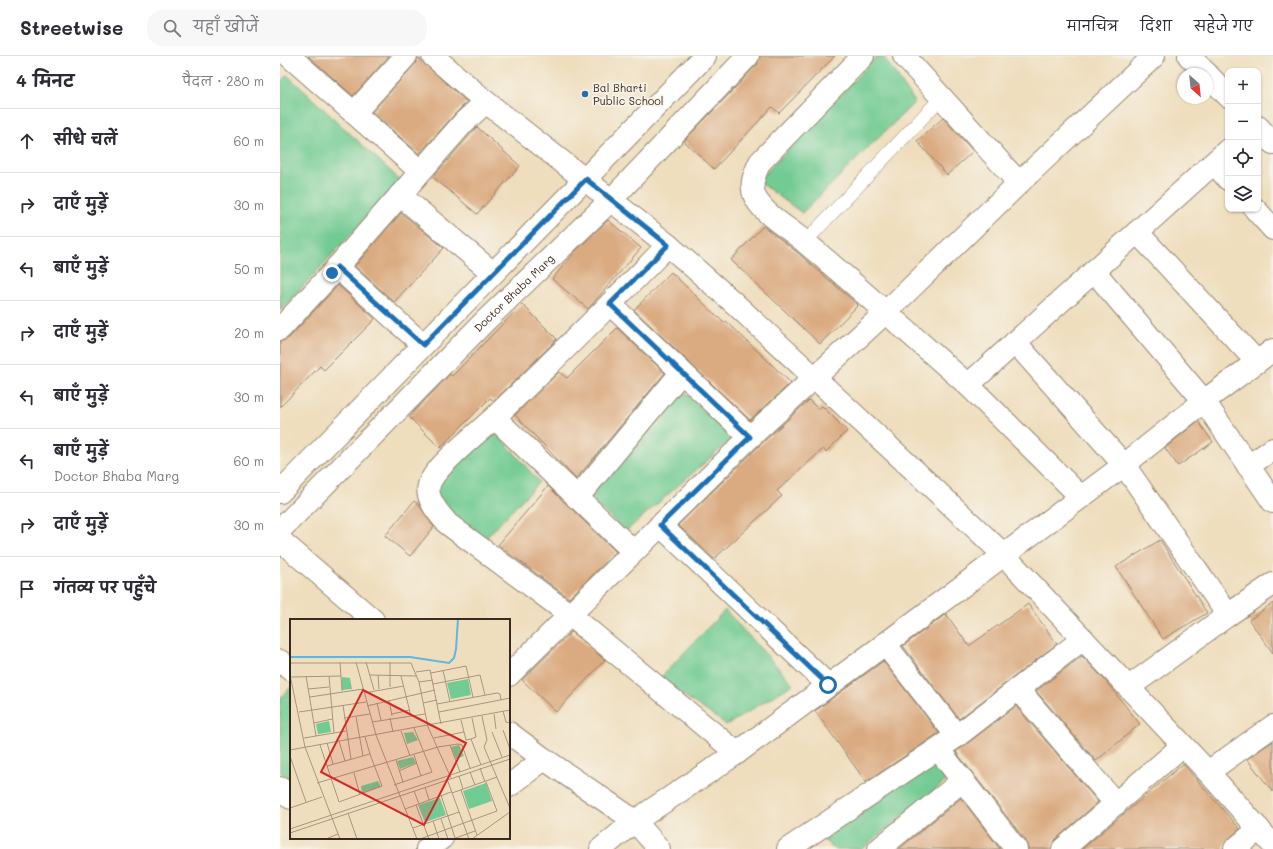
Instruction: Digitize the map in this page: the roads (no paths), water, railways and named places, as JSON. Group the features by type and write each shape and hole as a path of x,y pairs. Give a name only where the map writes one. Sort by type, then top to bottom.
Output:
{"street":[{"path":"280,62 286,56"},
{"path":"289,56 420,171"},
{"path":"354,113 406,56"},
{"path":"433,56 486,102 586,179 668,245 815,378 1003,554 1208,772 1273,845"},
{"path":"301,508 281,490 705,56"},
{"name":"Doctor Bhaba Marg","path":"280,530 485,321 611,200 748,56"},
{"path":"863,56 760,162 753,176 752,188 756,199 767,212 805,242 968,385 1081,497"},
{"path":"904,56 1019,183"},
{"path":"510,674 569,614 750,437 886,313 1019,183 1154,56"},
{"path":"1189,56 1201,68"},
{"path":"1213,80 1225,93"},
{"path":"280,329 337,267 464,122 486,102"},
{"path":"1261,130 1273,143"},
{"path":"968,385 1137,232 1223,164"},
{"path":"400,195 493,273"},
{"path":"1258,212 1273,229"},
{"path":"601,849 636,821 737,753 885,644 1003,554 1124,465 1204,401 1265,356 1137,232"},
{"path":"668,245 495,418 436,474 429,486 430,498 436,510 448,524 569,614 737,753"},
{"path":"337,267 423,345"},
{"path":"1094,271 1204,401 1273,502"},
{"path":"610,304 750,437"},
{"path":"1016,342 1124,465 1228,615"},
{"path":"577,498 681,373"},
{"path":"495,418 633,551"},
{"path":"1248,466 1273,449"},
{"path":"660,525 828,685"},
{"path":"280,540 372,619"},
{"path":"1129,687 1273,584"},
{"path":"801,845 957,736 1083,639"},
{"path":"885,644 957,736"},
{"path":"280,661 290,669"},
{"path":"1018,689 1116,804"},
{"path":"1208,772 1273,726"},
{"path":"510,734 544,759 636,821 659,849"},
{"path":"1063,849 1182,746"},
{"path":"938,749 1016,849"},
{"path":"510,785 544,759"},
{"path":"879,849 963,780"},
{"path":"280,788 290,797"},
{"path":"1235,849 1258,829"},
{"path":"427,849 441,839"}],"lane":[{"path":"805,242 941,98"}],"place":[{"name":"Bal Bharti Public School","path":"585,94"}]}
